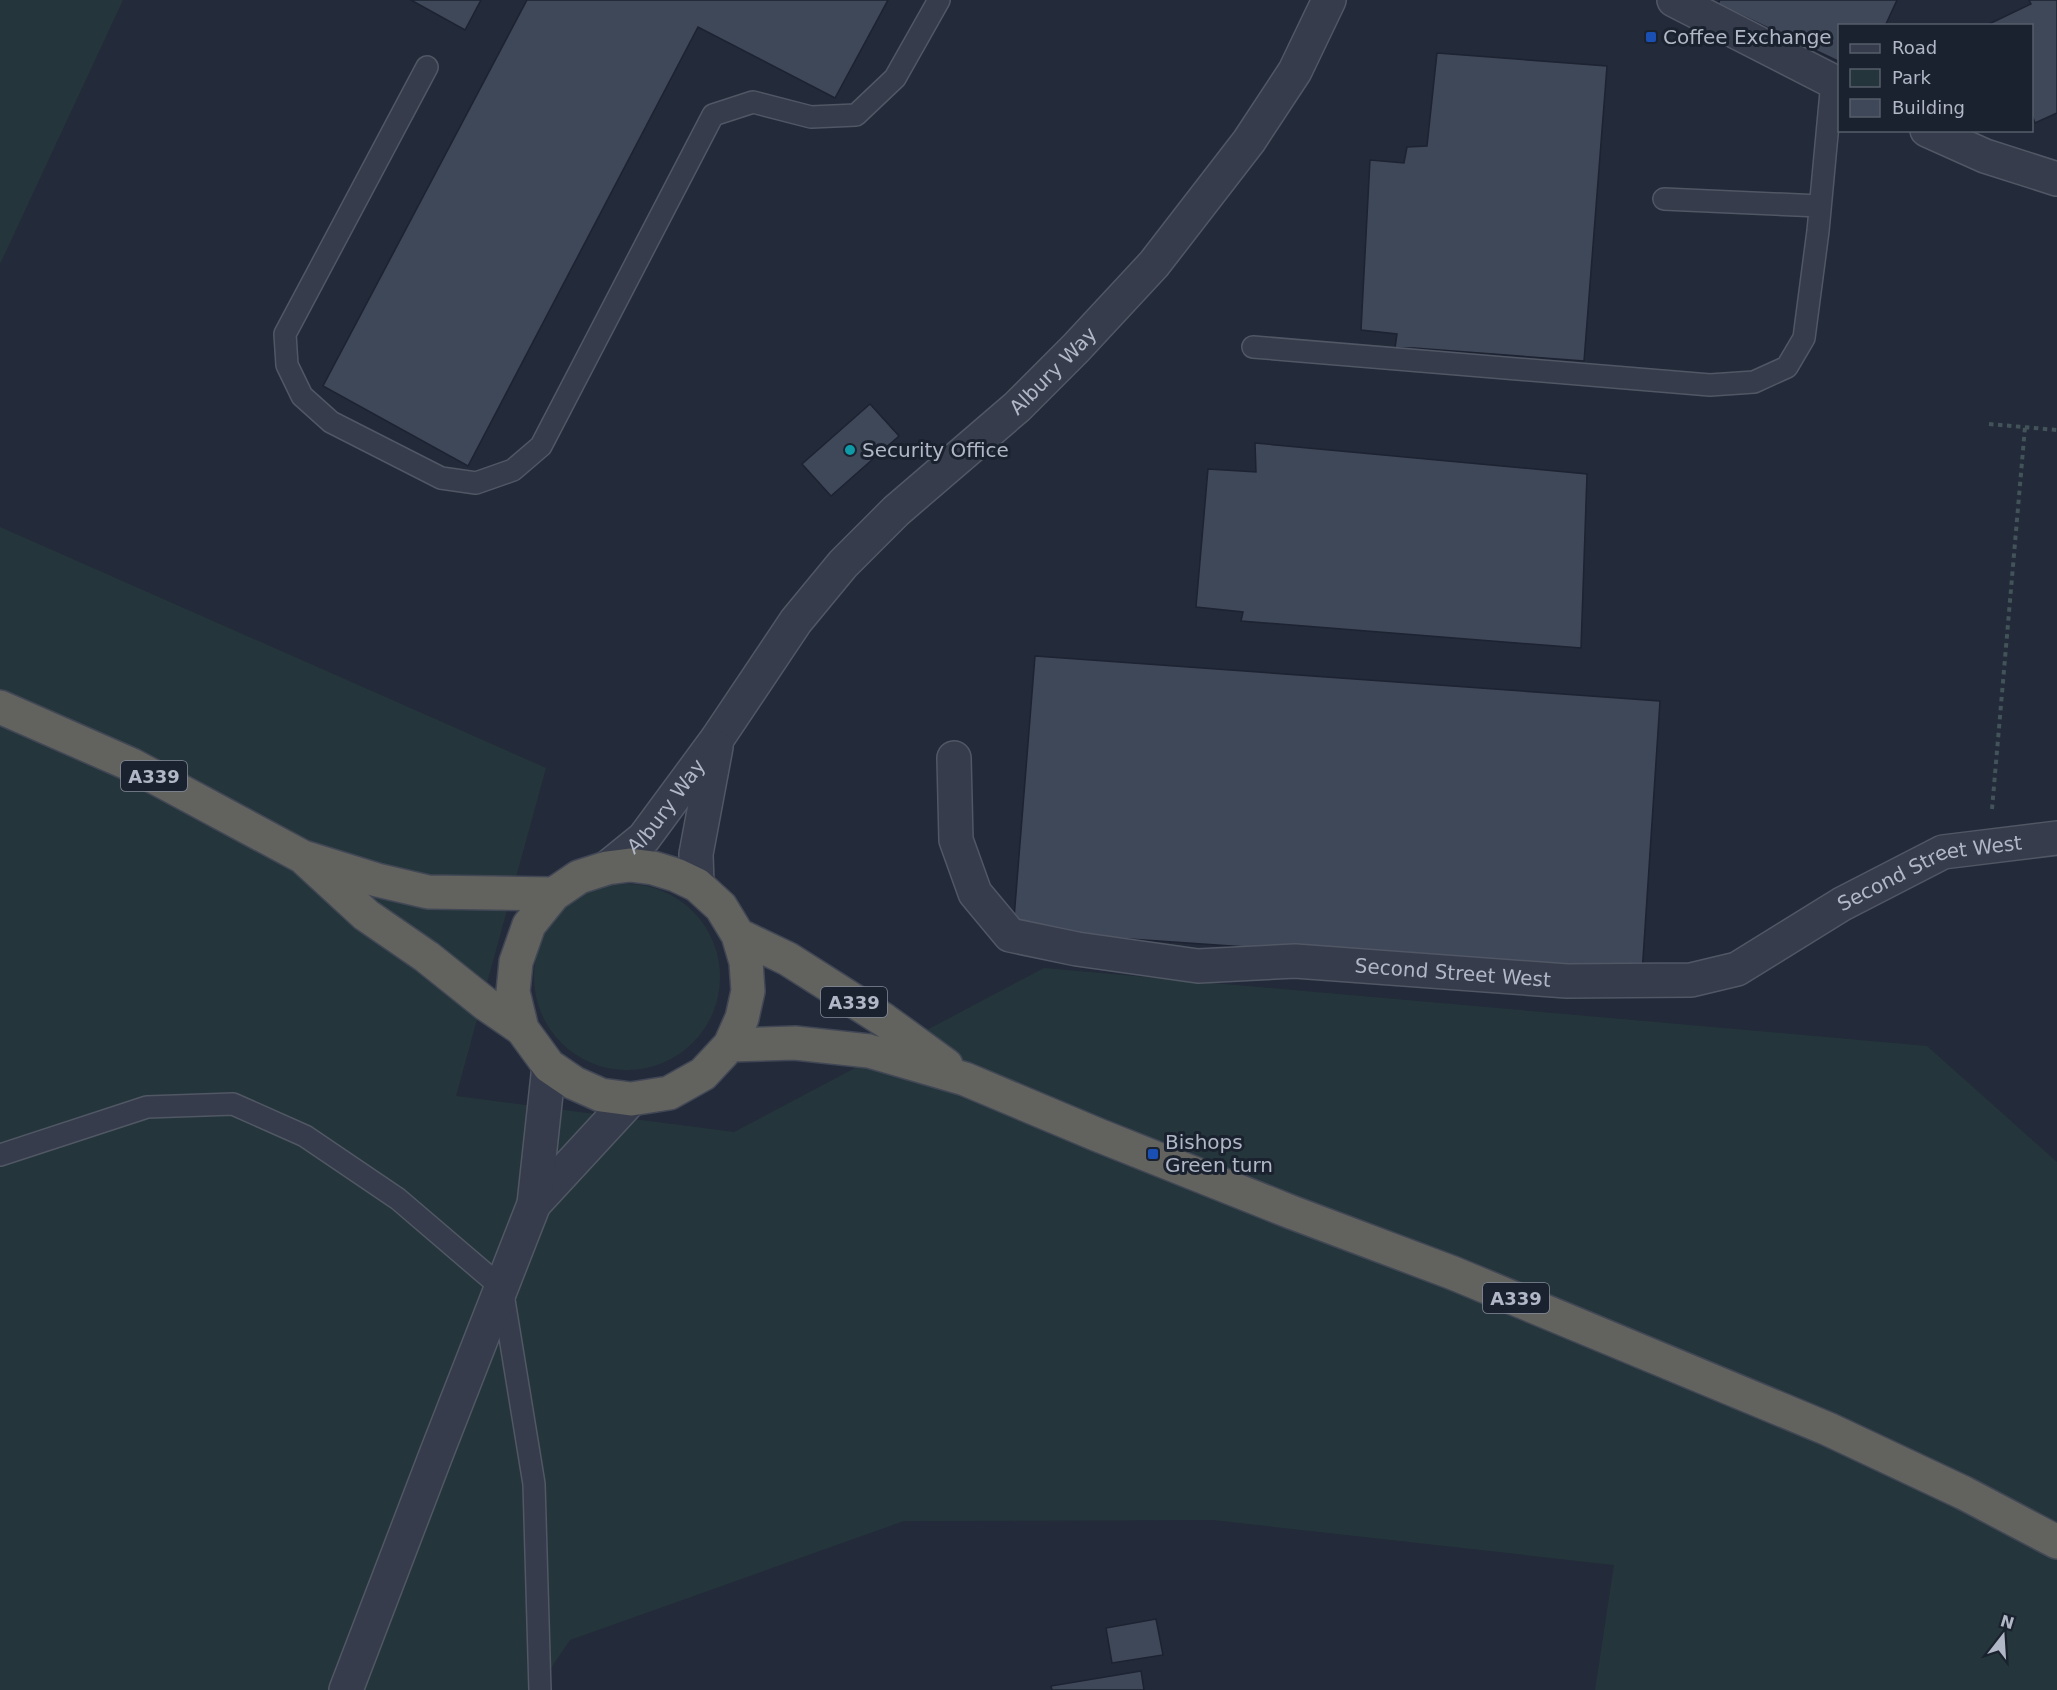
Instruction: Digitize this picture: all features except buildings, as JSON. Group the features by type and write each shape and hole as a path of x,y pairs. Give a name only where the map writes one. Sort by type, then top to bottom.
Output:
{"highway":[{"name":"A339","path":"0,707 132,765 303,857 377,880 428,892 554,894"},
{"name":"A339","path":"303,857 366,915 427,957 487,1005 522,1029"},
{"path":"630,865 653,868 697,885 720,907 738,935 746,962 748,991 742,1018 730,1045 703,1074 669,1093 631,1099 601,1095 574,1083 549,1066 522,1029 513,992 516,962 529,925 554,894 579,877 607,868 630,865"},
{"name":"A339","path":"738,935 788,959 884,1020 965,1079"},
{"name":"A339","path":"730,1045 795,1042 869,1051 965,1079 1280,1208 1453,1273 1806,1419 1964,1493 2057,1542"}],"street":[{"name":"Albury Way","path":"607,868 644,838 717,739 796,621 843,564 896,511 1017,406 1076,348 1154,264 1249,141 1295,71 1329,0"},
{"path":"1674,0 1836,83"},
{"path":"1931,132 1985,156 2057,179"},
{"name":"Albury Way","path":"697,885 696,854 717,739"},
{"name":"Second Street West","path":"954,758 956,840 975,893 1010,935 1077,949 1198,966 1295,961 1567,981 1691,980 1737,969 1842,904 1943,852 2057,838"},
{"path":"346,1690 534,1204 549,1066"},
{"path":"534,1204 631,1099"}],"lane":[{"path":"427,67 285,334 286,365 302,396 331,422 441,478 477,483 513,470 542,446 713,115 753,102 811,117 856,115 895,78 939,0"},
{"path":"1253,347 1710,385 1754,382 1786,367 1804,338 1836,83"},
{"path":"1664,199 1820,206"},
{"path":"0,1155 147,1107 233,1104 305,1136 398,1199 502,1288 534,1484 540,1690"}],"path":[{"path":"1989,424 2057,430"},
{"path":"1989,846 2025,427"}],"green space":[{"path":"0,0 123,0 0,264"},
{"path":"0,527 546,768 456,1096 734,1132 1044,968 1927,1046 2057,1162 2057,1690 1595,1690 1614,1565 1213,1520 904,1521 570,1640 536,1690 0,1690"},
{"path":"627,884 663,891 693,911 713,941 720,977 713,1013 693,1043 663,1063 627,1070 591,1063 561,1043 541,1013 534,977 541,941 561,911 591,891"}],"place":[{"name":"Coffee Exchange","path":"1651,37"},
{"name":"Security Office","path":"850,450"},
{"name":"Bishops Green turn","path":"1153,1154"}]}
